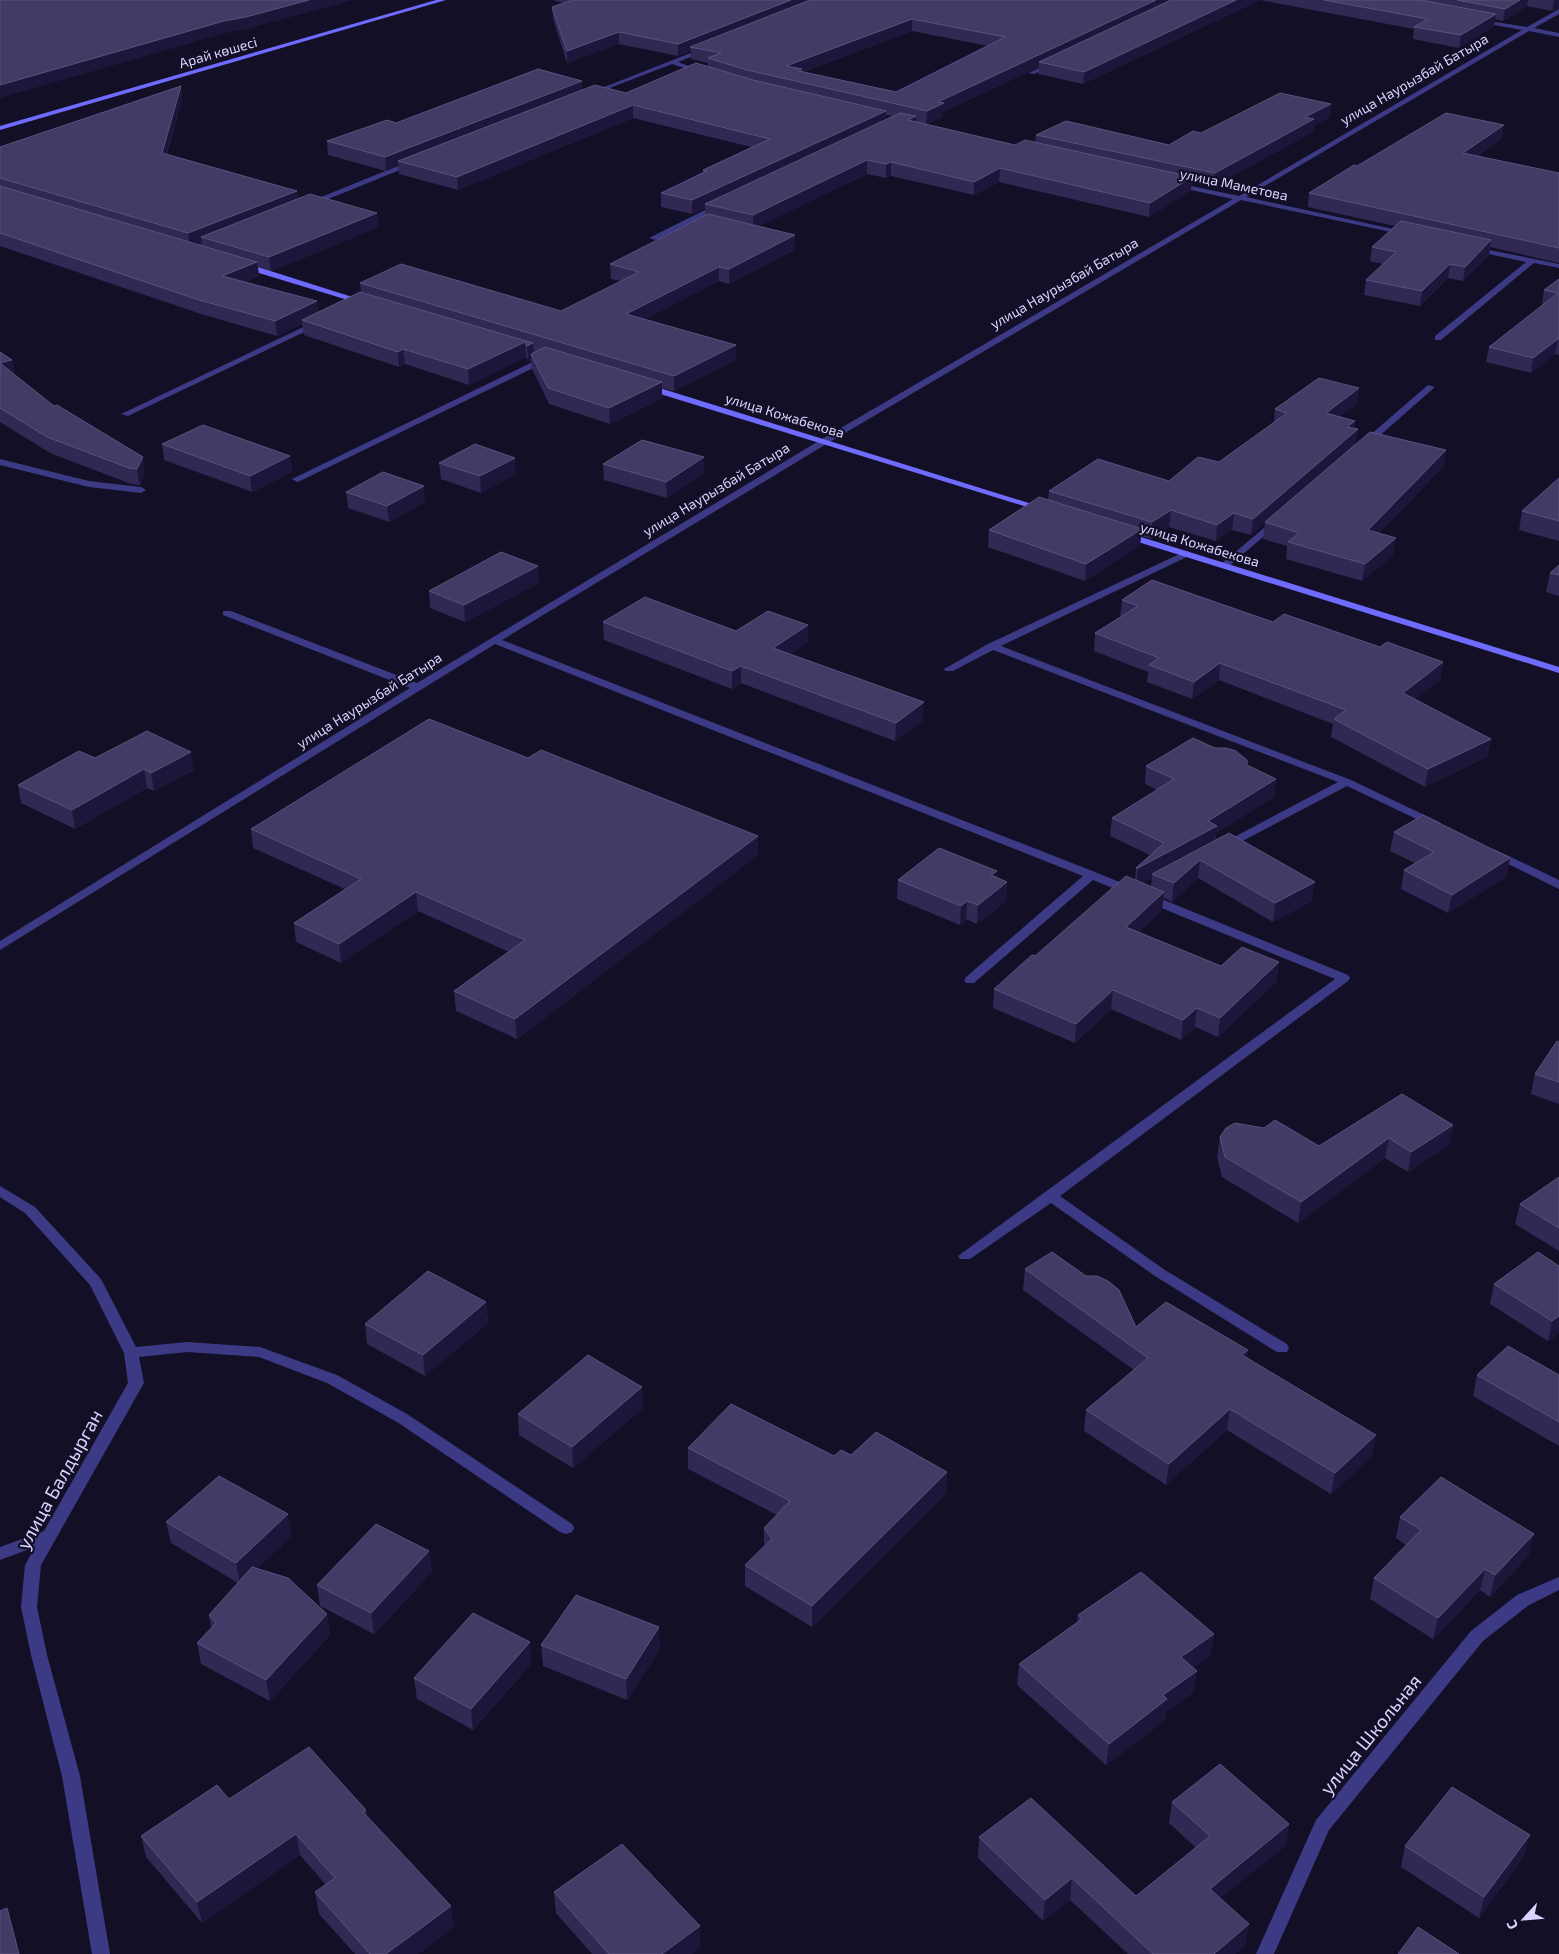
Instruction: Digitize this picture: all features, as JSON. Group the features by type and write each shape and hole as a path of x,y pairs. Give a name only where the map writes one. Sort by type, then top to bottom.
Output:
{"main road":[{"name":"Арай көшесі","path":"0,128 443,0"},
{"path":"228,261 364,304"},
{"path":"530,352 558,360"},
{"name":"улица Кожабекова","path":"634,383 1053,512"},
{"name":"улица Кожабекова","path":"1119,533 1559,670"}],"street":[{"name":"улица Наурызбай Батыра","path":"0,946 494,640 825,441 1559,12"},
{"path":"1473,19 1559,35"},
{"path":"580,98 717,45"},
{"path":"1032,73 1058,61"},
{"path":"672,62 708,75"},
{"path":"302,207 423,160"},
{"name":"улица Маметова","path":"1170,183 1419,236"},
{"path":"652,238 731,201"},
{"path":"1467,246 1559,266"},
{"path":"1438,338 1533,260"},
{"path":"125,414 329,318"},
{"path":"298,478 548,357"},
{"path":"1357,451 1431,387"},
{"path":"0,462 89,484 141,490"},
{"path":"1224,566 1283,515"},
{"path":"949,668 1186,554"},
{"path":"227,613 418,687"},
{"path":"494,640 1137,893 1344,978 1051,1196 965,1256"},
{"path":"992,646 1347,782 1443,828"},
{"path":"1216,852 1347,782"},
{"path":"1487,849 1559,884"},
{"path":"970,980 1091,875"},
{"path":"1137,893 1154,884"},
{"name":"улица Балдырган","path":"0,1191 30,1210 96,1282 131,1352 136,1383 33,1564 29,1607 39,1655 71,1776 101,1954"},
{"path":"1051,1196 1160,1273 1282,1348"},
{"path":"131,1352 187,1348 260,1352 332,1378 402,1418 566,1528"},
{"path":"0,1554 50,1535"},
{"name":"улица Школьная","path":"1265,1954 1322,1825 1477,1636 1524,1600 1559,1583"}],"building":[{"path":"0,0 309,0 224,21 0,85"},
{"path":"573,0 791,0 678,44 619,32 567,51 552,7"},
{"path":"810,0 1156,0 938,102 944,103 927,111 747,70 708,58 721,53 690,47","holes":["912,19 1005,37 896,92 799,71 802,69 786,66"]},
{"path":"1171,0 1236,0 1084,72 1039,62"},
{"path":"1324,0 1421,0 1496,14 1461,35 1414,27 1428,19"},
{"path":"1457,0 1520,0 1505,9"},
{"path":"696,63 753,80 886,111 692,200 661,193 707,171 703,170 770,139 633,105 457,177 398,161 595,85 626,93"},
{"path":"538,69 582,81 385,157 327,141 387,120 396,123"},
{"path":"181,86 162,153 297,191 188,233 0,178 0,147"},
{"path":"1280,93 1331,104 1305,117 1314,119 1215,173 1036,135 1066,121 1169,145 1193,131 1201,133"},
{"path":"900,113 916,116 908,120 1015,145 1025,140 1192,177 1150,203 1000,168 974,182 891,162 886,164 867,160 753,215 705,204"},
{"path":"1446,113 1504,125 1463,153 1559,173 1559,248 1309,193"},
{"path":"0,186 257,262 222,276 317,301 275,321 199,300 0,233"},
{"path":"310,194 377,213 269,257 201,237"},
{"path":"708,214 795,235 729,269 719,267 626,314 736,345 674,376 360,283 401,264 561,311 639,272 610,264"},
{"path":"1401,221 1491,240 1465,267 1450,264 1422,291 1366,280 1396,252 1372,247"},
{"path":"1559,279 1559,339 1533,358 1489,347 1558,293 1544,290"},
{"path":"360,292 533,343 527,346 525,342 468,369 403,349 398,352 302,320"},
{"path":"545,347 662,382 609,408 548,388 531,354"},
{"path":"0,352 12,360 0,363"},
{"path":"0,363 54,406 57,405 143,457 137,469 129,468 47,437 0,408"},
{"path":"1319,378 1359,388 1326,413 1355,421 1347,427 1358,429 1253,519 1234,513 1217,525 1171,510 1152,522 1049,491 1098,459 1169,481 1198,457 1219,462 1287,413 1275,409"},
{"path":"203,425 290,456 250,476 162,444"},
{"path":"1370,432 1446,450 1368,530 1396,538 1365,564 1288,542 1299,533 1265,522"},
{"path":"642,440 704,457 666,482 603,464"},
{"path":"475,444 515,458 480,476 439,463"},
{"path":"383,472 424,486 387,506 346,492"},
{"path":"1559,478 1559,521 1522,511"},
{"path":"1039,497 1142,529 1086,564 989,530"},
{"path":"501,552 538,566 464,605 429,591"},
{"path":"1559,565 1559,575 1550,573"},
{"path":"1152,580 1273,622 1284,614 1380,647 1387,642 1443,662 1403,693 1491,739 1428,769 1334,719 1346,710 1220,663 1194,682 1149,665 1159,658 1095,633 1138,606 1122,600"},
{"path":"645,597 736,631 768,611 808,625 773,648 924,702 896,723 741,666 732,671 603,622"},
{"path":"429,719 528,758 541,750 758,836 515,1019 454,991 525,940 416,892 339,944 294,923 361,879 251,829"},
{"path":"147,731 191,752 151,773 144,769 72,810 18,785 79,751 95,758"},
{"path":"1193,738 1215,748 1226,748 1236,751 1247,760 1247,765 1276,779 1208,821 1217,826 1136,868 1164,843 1112,818 1174,779 1146,766"},
{"path":"1423,815 1510,858 1452,895 1404,870 1434,852 1394,832"},
{"path":"1229,833 1315,882 1275,903 1200,860 1174,883 1152,874"},
{"path":"939,848 997,871 991,875 1007,882 978,905 967,901 961,906 898,880"},
{"path":"1126,876 1164,892 1126,927 1221,966 1242,947 1279,962 1220,1018 1197,1008 1183,1020 1113,990 1076,1024 994,989 1032,955 1035,956"},
{"path":"1557,1041 1559,1042 1559,1082 1535,1074"},
{"path":"1402,1094 1453,1125 1411,1152 1389,1138 1301,1202 1225,1157 1220,1137 1226,1128 1235,1123 1264,1128 1275,1120 1319,1146"},
{"path":"1559,1177 1559,1228 1520,1204"},
{"path":"1052,1252 1086,1276 1097,1276 1108,1281 1119,1290 1136,1327 1166,1302 1248,1350 1242,1355 1376,1435 1335,1473 1230,1409 1169,1464 1086,1410 1148,1358 1025,1269"},
{"path":"1538,1252 1559,1266 1559,1316 1552,1321 1494,1284"},
{"path":"428,1271 486,1302 423,1355 365,1324"},
{"path":"1508,1346 1559,1375 1559,1422 1477,1375"},
{"path":"588,1355 642,1387 572,1447 518,1414"},
{"path":"731,1404 834,1456 841,1450 851,1455 876,1432 947,1472 812,1606 745,1565 772,1539 764,1528 790,1501 688,1448"},
{"path":"219,1476 288,1514 236,1563 166,1522"},
{"path":"1441,1477 1534,1534 1495,1575 1485,1569 1438,1618 1374,1578 1421,1530 1400,1517"},
{"path":"376,1524 429,1551 371,1613 317,1585"},
{"path":"252,1567 288,1578 327,1614 266,1680 197,1643 216,1623 209,1615"},
{"path":"1141,1572 1214,1634 1181,1657 1197,1671 1163,1695 1167,1699 1109,1744 1019,1664 1082,1619 1078,1615"},
{"path":"576,1595 659,1627 626,1679 541,1645"},
{"path":"473,1613 530,1642 471,1709 414,1678"},
{"path":"309,1747 366,1810 363,1812 451,1906 386,1954 370,1954 315,1892 335,1878 296,1834 197,1902 141,1836 217,1785 229,1799"},
{"path":"1220,1764 1289,1824 1210,1889 1249,1924 1214,1954 1153,1954 1072,1878 1045,1900 979,1837 1031,1798 1136,1896 1210,1836 1172,1802"},
{"path":"1452,1787 1530,1835 1484,1897 1405,1846"},
{"path":"622,1844 700,1926 662,1954 609,1954 554,1892"},
{"path":"7,1908 19,1954 0,1954 0,1911"},
{"path":"1418,1927 1459,1954 1398,1954"}]}
